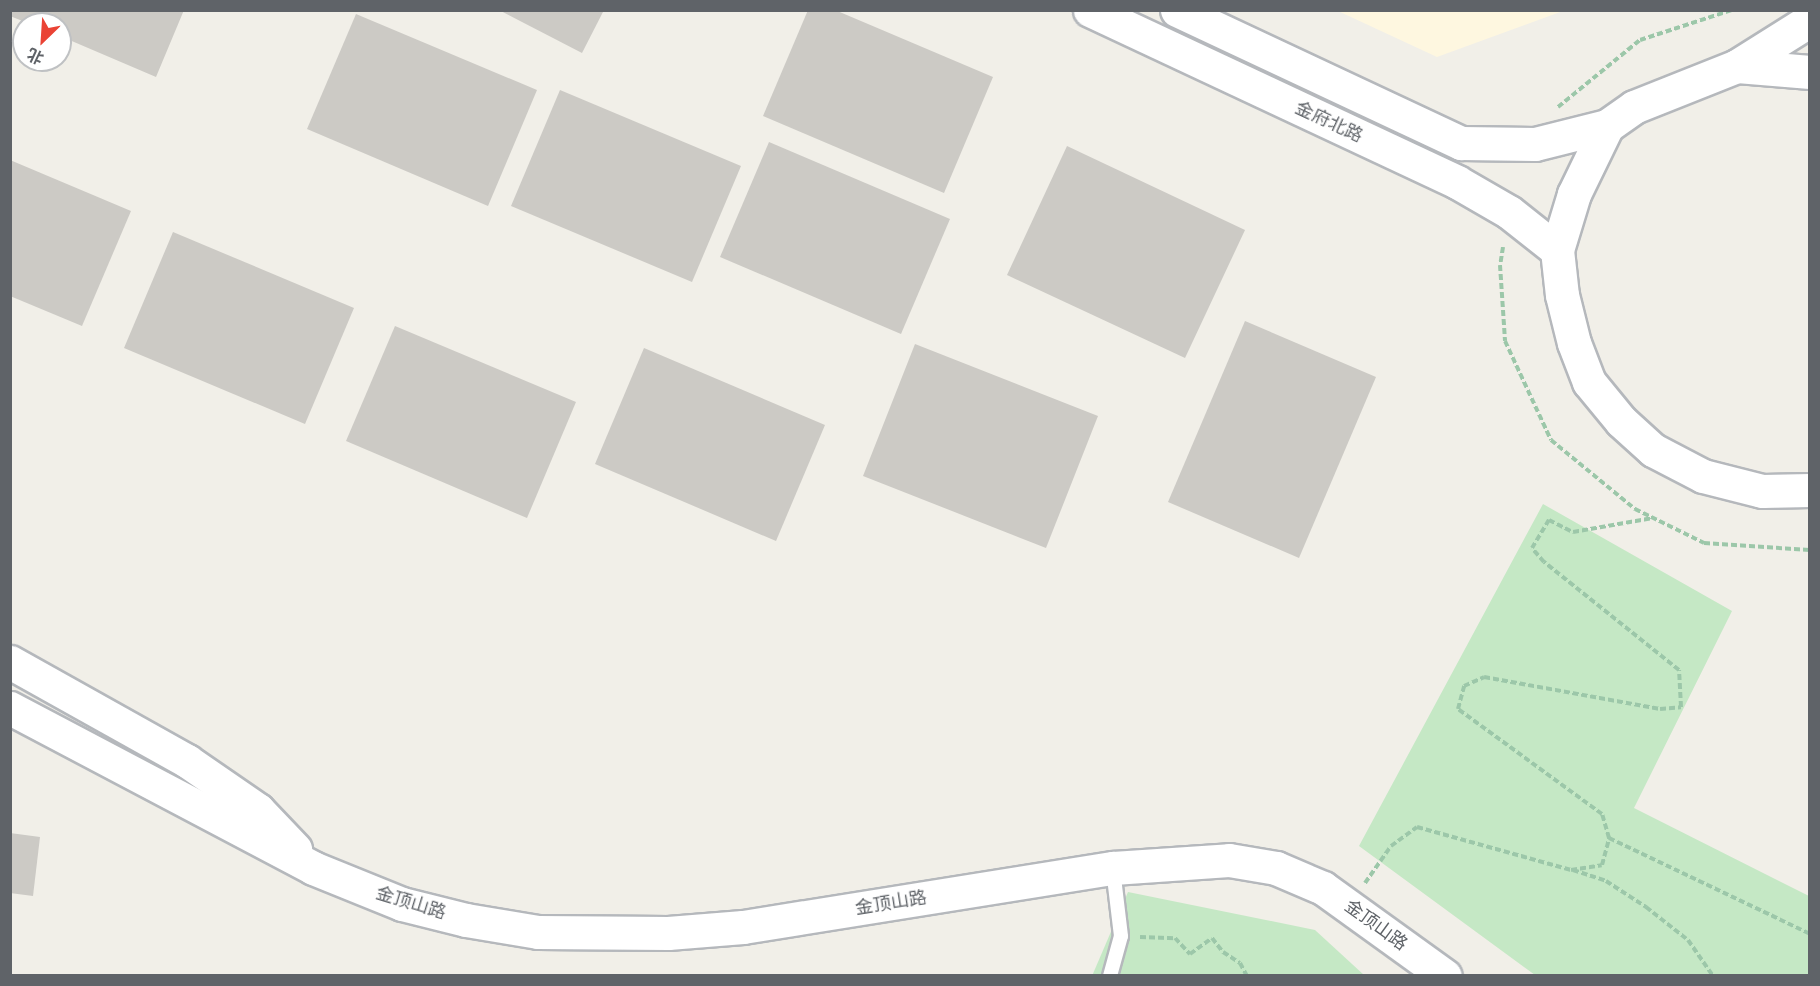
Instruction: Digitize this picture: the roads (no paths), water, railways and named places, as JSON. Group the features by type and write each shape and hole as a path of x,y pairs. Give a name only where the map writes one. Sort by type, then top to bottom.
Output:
{"street":[{"name":"金府北路","path":"1090,10 1456,182 1509,212 1557,250"},
{"name":"金府北路","path":"1177,10 1461,143 1535,144 1607,126"},
{"path":"1809,20 1737,66 1634,107 1607,126 1574,194 1557,250 1562,295 1574,343 1589,382 1621,421 1653,450 1703,476 1762,491 1809,490"},
{"path":"1737,66 1809,72"},
{"name":"金顶山路","path":"10,662 187,761 258,810 313,868"},
{"name":"金顶山路","path":"10,708 313,868 402,904 466,920 538,932 613,935 743,927 1113,868 1229,861 1276,868 1323,888 1445,975"}],"lane":[{"path":"1110,975 1121,936 1113,868"}]}
